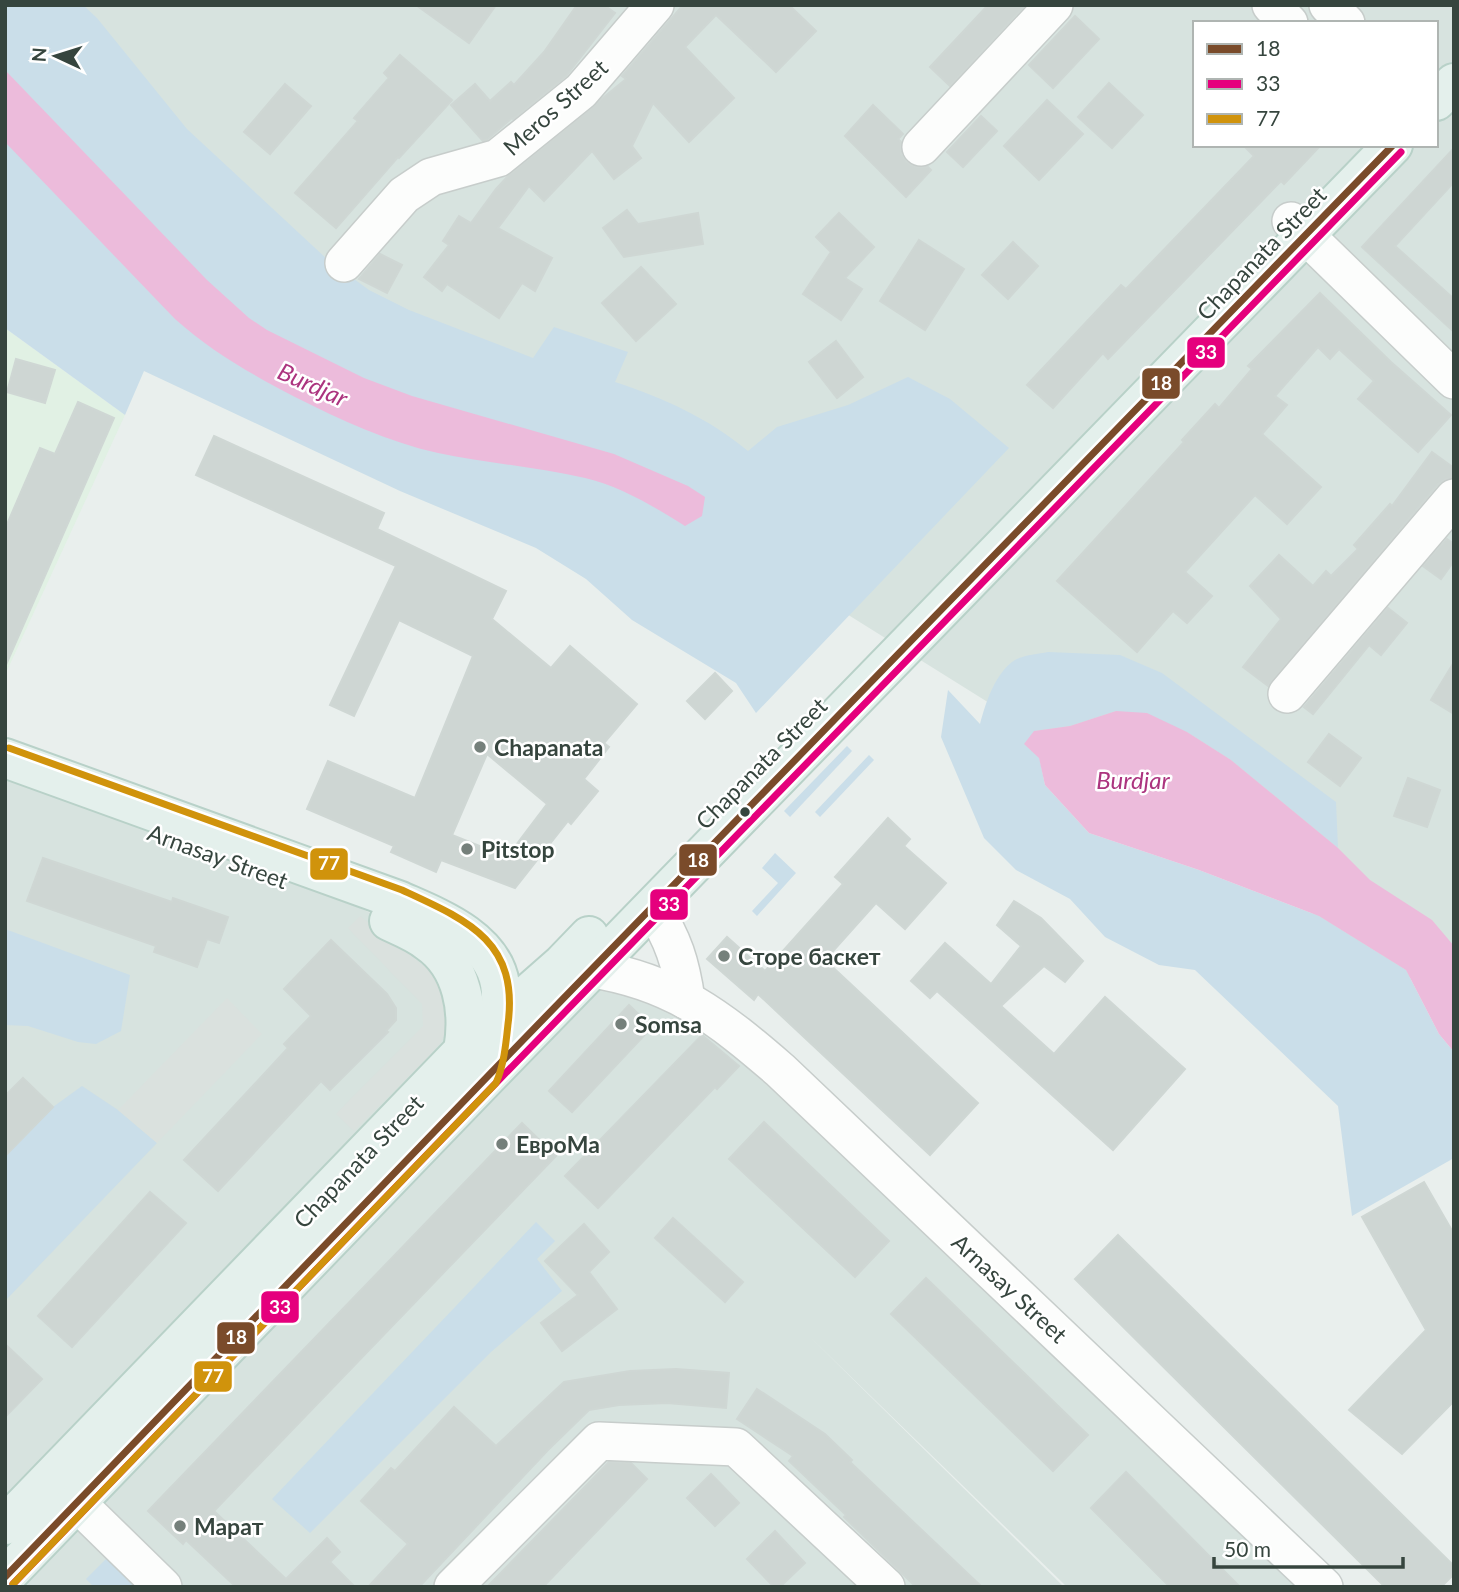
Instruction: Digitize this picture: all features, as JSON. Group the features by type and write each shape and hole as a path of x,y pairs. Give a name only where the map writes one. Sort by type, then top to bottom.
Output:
{"main road":[{"path":"1442,95 1454,54"},
{"name":"Chapanata Street","path":"1299,228 1364,147"},
{"name":"Chapanata Street","path":"5,1577 64,1491 476,1064 578,967 1299,228 1391,147"},
{"name":"Chapanata Street","path":"500,1017 578,967 653,908 872,666"},
{"name":"Arnasay Street","path":"5,758 398,900 471,939 492,963 500,982 500,1017 476,1064"},
{"name":"Arnasay Street","path":"5,779 360,908 428,941 578,967"},
{"name":"Arnasay Street","path":"428,941 450,965 461,990 476,1064"},
{"name":"Chapanata Street","path":"5,1525 64,1491"}],"street":[{"name":"Meros Street","path":"344,262 404,195 430,177 498,158 581,91 655,5"},
{"path":"921,147 1054,5"},
{"path":"1271,5 1287,21"},
{"path":"1328,5 1344,21"},
{"path":"1299,228 1454,380"},
{"path":"1287,694 1454,498"},
{"path":"653,908 670,935 681,966 686,1000"},
{"name":"Arnasay Street","path":"578,967 643,980 686,1000 742,1037 780,1070 1324,1587"},
{"path":"453,1587 600,1441 736,1447 886,1587"},
{"path":"64,1491 163,1587"}],"shaded area":[{"path":"5,5 1454,5 1454,1006 1034,731 722,536 545,455"},
{"path":"5,5 83,5 97,18 187,129 328,260 369,290 409,310 533,358 554,327 628,352 615,382 685,410 748,451 777,427 848,405 908,377 950,399 1009,448 756,713 736,683 632,620 586,579 536,548 400,491 144,371 125,415 5,328"},
{"path":"5,328 125,415 5,675"},
{"path":"1048,652 1120,655 1162,673 1336,802 1338,848 1231,760 1187,732 1116,711 1070,726 1034,731 1045,785 1089,833 1199,870 1319,916 1406,970 1439,1034 1454,1052 1454,1158 1352,1216 1338,1106 1195,970 1159,965 1105,937 1070,899 1016,870 984,838 941,737 948,690 980,724 992,689 1002,672 1015,660"},
{"path":"847,746 852,751 790,817 784,811"},
{"path":"869,755 874,760 820,817 815,812"},
{"path":"5,779 360,908 428,941 465,1043 5,1525"},
{"path":"775,853 796,873 757,916 752,911 778,883 762,868"},
{"path":"360,916 434,974 441,984 448,1026 441,1042 426,1059 354,1131 336,1114 423,1026 422,1004 348,928"},
{"path":"5,929 130,975 121,1031 96,1044 78,1042 28,1026 5,1025"},
{"path":"604,985 683,1011 784,1088 1317,1587 1067,1587 807,1334 1064,1587 23,1587"},
{"path":"227,998 262,1034 157,1143 118,1110"},
{"path":"82,1086 118,1110 157,1143 5,1301 5,1156 53,1107"},
{"path":"536,1222 555,1241 537,1259 562,1291 491,1352 310,1533 272,1499"},
{"path":"111,1554 142,1587 94,1587 86,1579"}],"water":[{"name":"Burdjar","path":"5,70 207,280 249,318 267,330 364,378 412,396 614,454 688,486 705,497 702,516 685,526 637,498 585,478 474,460 401,443 312,406 232,362 175,319 5,142"},
{"name":"Burdjar","path":"1116,711 1147,713 1187,732 1231,760 1338,848 1370,880 1432,920 1454,946 1454,1052 1439,1034 1406,970 1319,916 1199,870 1089,833 1045,785 1039,758 1024,744 1034,731 1070,726"}],"building":[{"path":"416,5 496,5 469,43"},
{"path":"577,5 604,5 615,13 566,76 483,141 451,105 475,84 490,101 511,82 514,85 544,52"},
{"path":"683,5 789,5 816,31 776,72 716,15 685,47 734,98 689,142 653,103 632,146 641,158 614,179 592,151 544,201 529,186 498,228 552,258 535,291 522,283 499,318 447,284 442,291 424,277 449,245 443,241 459,216 471,223 509,175 626,79 622,76"},
{"path":"988,5 1025,5 950,86 930,67"},
{"path":"1075,16 1099,39 1053,88 1029,65"},
{"path":"400,55 452,100 336,228 295,193 358,121 354,118 389,78 384,73"},
{"path":"1109,83 1143,115 1112,148 1078,117"},
{"path":"285,84 311,106 270,154 244,132"},
{"path":"1047,100 1083,134 1039,180 1004,146"},
{"path":"873,105 903,134 898,139 906,162 931,170 906,197 845,136"},
{"path":"981,116 997,131 963,167 947,152"},
{"path":"1245,147 1319,147 1284,184 1281,181 1108,359 1103,353 1053,408 1027,385 1121,285 1126,289 1254,156"},
{"path":"1454,148 1454,182 1395,246 1454,299 1454,332 1362,247"},
{"path":"627,210 638,224 698,213 703,244 624,257 603,228"},
{"path":"839,213 874,247 845,278 862,289 841,320 803,294 831,252 816,237"},
{"path":"919,240 964,269 925,330 880,301"},
{"path":"1013,242 1038,266 1008,299 982,275"},
{"path":"380,254 402,265 387,293 359,279"},
{"path":"641,267 676,304 636,341 602,303"},
{"path":"1320,293 1391,362 1451,415 1418,452 1358,399 1374,381 1339,349 1330,359 1318,347 1275,396 1287,405 1262,434 1321,487 1287,524 1255,495 1185,572 1212,596 1187,623 1173,611 1137,652 1057,581 1184,442 1182,440 1215,404 1219,408 1252,369 1248,366"},
{"path":"836,341 863,377 837,398 809,362"},
{"path":"16,359 55,370 45,403 7,392"},
{"path":"78,402 114,418 5,667 5,529 40,448 55,454"},
{"path":"214,436 384,513 377,529 506,591 492,619 551,668 570,646 637,704 604,743 609,747 584,779 598,791 571,824 568,821 515,888 441,860 436,872 391,852 394,846 307,809 328,761 415,798 473,656 399,620 354,716 330,705 396,566 196,475","holes":["487,754 547,804 507,857 452,835"]},
{"path":"1432,452 1454,468 1454,478 1438,484 1268,686 1243,667 1281,619 1250,586 1279,555 1313,586 1326,571 1331,576 1358,549 1354,545 1390,504 1392,506"},
{"path":"1447,539 1454,544 1454,561 1441,579 1423,566"},
{"path":"1388,608 1407,623 1381,655 1369,645 1313,714 1304,707"},
{"path":"1454,662 1454,714 1431,700"},
{"path":"715,673 732,691 705,719 687,701"},
{"path":"1329,734 1361,758 1340,786 1308,762"},
{"path":"1408,778 1440,790 1427,827 1394,816"},
{"path":"888,818 910,839 904,846 946,883 905,929 876,903 825,960 978,1103 930,1155 758,994 754,1000 707,959 727,937 765,971 843,884 835,877"},
{"path":"43,858 172,902 173,898 228,917 219,943 207,939 197,967 154,952 156,946 27,901"},
{"path":"1014,901 1041,918 1083,961 1065,982 1044,966 1001,1006 1054,1054 1105,997 1185,1069 1113,1150 937,991 930,998 911,981 945,943 991,984 1021,946 997,925"},
{"path":"331,940 387,994 396,1008 396,1020 386,1031 388,1032 330,1090 321,1081 218,1191 184,1160 288,1048 284,1044 311,1016 284,989"},
{"path":"629,1005 652,1027 572,1112 549,1091"},
{"path":"702,1035 739,1066 717,1089 715,1087 598,1208 565,1176"},
{"path":"23,1078 53,1107 5,1156 5,1096"},
{"path":"764,1122 889,1241 855,1277 729,1159"},
{"path":"522,1123 556,1156 214,1511 286,1579 327,1538 340,1552 330,1562 355,1587 236,1587 186,1540 183,1544 148,1511"},
{"path":"1424,1182 1454,1234 1454,1401 1402,1454 1349,1410 1426,1330 1362,1217"},
{"path":"150,1192 186,1223 72,1347 38,1316"},
{"path":"673,1218 743,1282 725,1302 655,1238"},
{"path":"584,1224 609,1252 589,1272 617,1309 562,1351 541,1323 578,1295 545,1261"},
{"path":"1118,1235 1454,1566 1454,1574 1441,1587 1385,1587 1075,1279"},
{"path":"926,1278 1088,1435 1053,1471 891,1314"},
{"path":"5,1344 42,1379 5,1417"},
{"path":"676,1369 729,1373 726,1408 667,1403 619,1405 589,1410 419,1587 368,1587 408,1544 361,1501 391,1468 395,1471 454,1407 496,1446 564,1382 630,1371"},
{"path":"757,1389 825,1434 852,1460 850,1462 982,1587 916,1587 789,1461 793,1456 737,1419"},
{"path":"609,1462 631,1463 647,1479 543,1587 487,1587"},
{"path":"1126,1472 1240,1587 1170,1587 1091,1508"},
{"path":"711,1474 739,1503 715,1526 687,1498"},
{"path":"775,1531 805,1563 780,1587 774,1587 747,1559"}],"transit line":[{"name":"18","path":"5,1577 1391,147"},
{"name":"33","path":"13,1584 1401,152"},
{"name":"77","path":"9,748 426,901 448,912 484,937 505,972 509,996 505,1046 496,1083 13,1584"}],"place":[{"name":"Chapanata","path":"480,747"},
{"name":"Pitstop","path":"467,849"},
{"name":"Сторе баскет","path":"724,956"},
{"name":"Somsa","path":"621,1024"},
{"name":"ЕвроМа","path":"502,1144"},
{"name":"Марат","path":"180,1526"}]}
